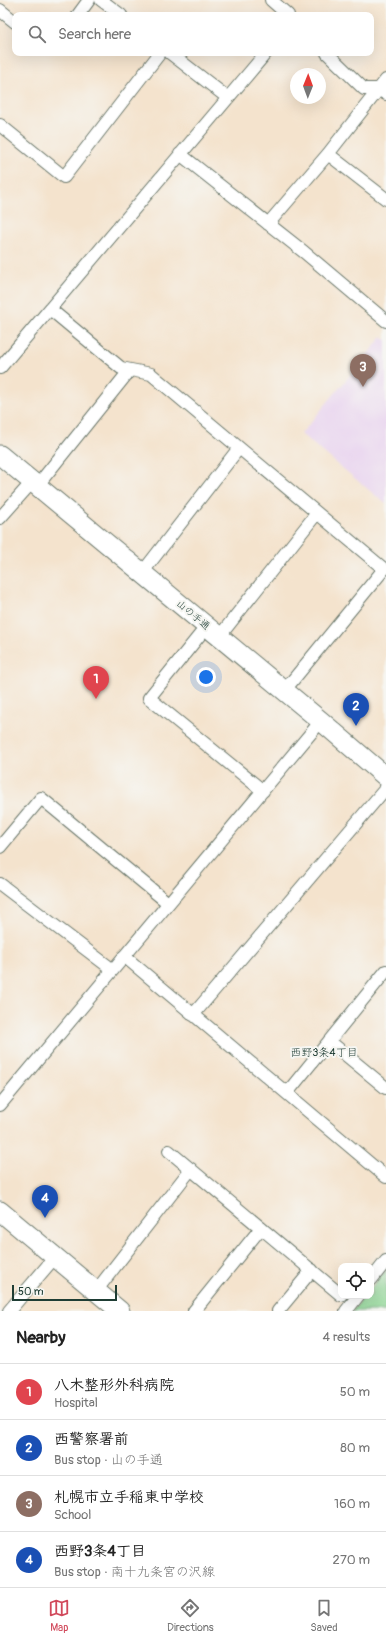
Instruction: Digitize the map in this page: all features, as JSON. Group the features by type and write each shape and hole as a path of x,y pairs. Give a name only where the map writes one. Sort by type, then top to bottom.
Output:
{"main road":[{"name":"山の手通","path":"0,455 321,721 386,777"},
{"path":"0,1211 120,1311"}],"street":[{"path":"80,12 89,0"},
{"path":"101,0 117,12"},
{"path":"271,0 285,12"},
{"path":"0,10 12,20"},
{"path":"0,125 64,177 158,56"},
{"path":"174,56 228,98"},
{"path":"0,368 263,56"},
{"path":"330,56 364,89 383,87"},
{"path":"268,224 383,87"},
{"path":"180,154 386,321"},
{"path":"328,154 386,199"},
{"path":"50,309 121,368 151,374 384,569 284,691"},
{"path":"0,518 35,484 130,370"},
{"path":"142,573 239,448"},
{"path":"263,791 148,698 213,632 317,513"},
{"path":"0,1105 321,721"},
{"path":"193,1015 386,788"},
{"path":"0,847 41,798 168,904"},
{"path":"0,884 113,970"},
{"path":"124,956 386,1176"},
{"path":"287,1093 386,971"},
{"path":"329,1041 386,1088"},
{"path":"169,1151 338,1293"},
{"path":"96,1291 191,1169"},
{"path":"194,1311 261,1228"},
{"path":"9,1311 55,1257"},
{"path":"374,1276 386,1261"},
{"path":"278,1311 312,1270"}],"shaded area":[{"path":"382,337 386,340 386,504 301,434"}],"green space":[{"path":"386,1270 386,1311 352,1311 362,1299 374,1299 374,1284"}],"place":[{"name":"札幌市立手稲東中学校","path":"363,387"},
{"name":"八木整形外科病院","path":"96,699"},
{"name":"西警察署前","path":"356,726"},
{"name":"西野3条4丁目","path":"45,1218"}],"district":[{"name":"西野3条4丁目","path":"324,1052"}]}
